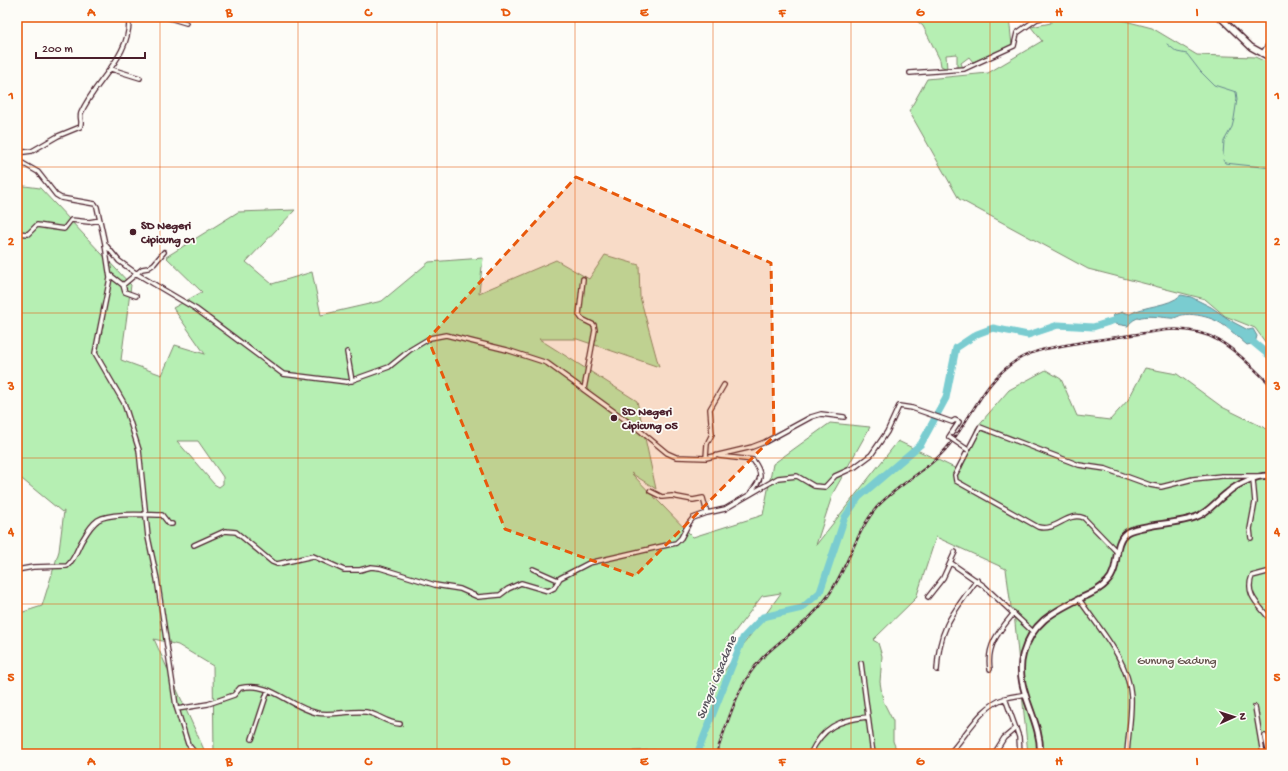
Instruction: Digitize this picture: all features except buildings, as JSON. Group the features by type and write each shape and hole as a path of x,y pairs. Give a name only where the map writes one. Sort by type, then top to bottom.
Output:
{"main road":[{"path":"1220,17 1243,41 1262,54 1271,58"}],"street":[{"path":"17,154 32,151 58,136 79,129 82,123 81,114 122,52 127,39 129,17"},
{"path":"166,17 186,23"},
{"path":"910,73 964,69 1014,46 1017,32 1037,18 1044,17"},
{"path":"1262,54 1271,41"},
{"path":"110,69 140,78"},
{"path":"17,160 38,172 56,195 62,198 95,204 100,220 110,275 96,353 120,394 135,436 142,466 146,515 177,709 188,744 196,754"},
{"path":"17,233 28,234 37,225 64,229 72,220 89,222 100,220"},
{"path":"105,244 119,261 137,274 196,309 281,374 342,383 389,366 410,350 430,338 446,335 507,350 547,363 584,389 671,456 706,458 716,456 761,444 810,417 821,414 844,417"},
{"path":"123,285 142,269 148,268 154,264 164,252"},
{"path":"110,275 123,285 125,292 136,296"},
{"path":"583,279 579,315 582,319 594,325 595,330 584,389"},
{"path":"347,352 352,380"},
{"path":"706,458 707,444 712,434 710,409 724,385"},
{"path":"194,545 226,531 236,532 272,562 277,564 313,556 344,570 360,570 371,567 380,568 435,585 460,589 478,597 500,595 508,589 521,583 548,591 554,588 558,580 589,564 676,543 681,538 691,520 707,513 725,509 782,476 797,476 814,486 825,488 835,476 856,467 871,455 887,432 898,406 907,406 952,422 955,420 959,422 949,437 968,450"},
{"path":"1118,553 1084,518 1073,516 1050,528 1038,527 956,481 955,475 980,427 1079,465 1106,469 1150,485 1161,487 1193,479 1222,476 1271,476"},
{"path":"716,456 753,460 760,478 749,494"},
{"path":"1040,754 1037,725 1025,694 1021,665 1032,631 1058,610 1106,584 1113,576 1121,538 1128,532 1144,527 1175,524 1196,518 1210,509 1230,490 1261,476"},
{"path":"1251,538 1250,529 1255,502 1253,480"},
{"path":"650,491 662,498 672,496 693,500 703,498 707,513"},
{"path":"17,570 34,567 67,566 74,558 88,530 100,519 146,515 164,516 167,522 172,524"},
{"path":"928,597 943,578 955,552"},
{"path":"951,563 977,580 1014,612 1032,631"},
{"path":"533,568 558,580"},
{"path":"1271,571 1252,576 1250,584 1252,599 1271,621"},
{"path":"937,670 941,638 947,622 977,580"},
{"path":"1079,599 1112,646 1127,676 1131,704 1127,754"},
{"path":"990,669 989,654 992,643 1014,612"},
{"path":"861,663 873,754"},
{"path":"177,709 208,704 234,695 240,688 260,687 286,700 316,712 338,714 365,712 386,722 400,724"},
{"path":"252,739 268,690"},
{"path":"949,754 982,714 1005,698 1025,694"},
{"path":"1005,698 1016,728 1020,754"},
{"path":"1255,707 1263,754"},
{"path":"810,754 818,740 833,725 848,719 868,717"},
{"path":"994,754 1004,738 1016,728"},
{"path":"1265,736 1269,754"}],"highlighted area":[{"path":"576,177 771,263 774,436 635,576 505,529 428,339"}],"green space":[{"path":"912,17 1009,17 1012,46 973,62 969,57 961,63 963,68 957,69 957,54 946,55 947,69 941,66 940,60 923,26"},
{"path":"1050,17 1110,17 1152,28 1197,55 1255,57 1271,64 1271,350 1255,328 1225,316 1205,299 1088,269 959,199 909,111 927,79 988,73 1042,41 1031,27 1051,23"},
{"name":"Gunung Gadung","path":"17,185 40,188 131,285 121,360 162,375 175,345 205,354 173,308 202,292 166,257 238,212 295,210 246,262 272,284 312,272 321,315 382,301 429,262 483,258 479,293 556,260 589,279 605,255 639,265 640,297 659,367 577,339 539,339 637,401 656,489 631,473 693,537 763,515 773,464 830,423 870,427 833,493 816,545 898,441 961,471 976,428 1009,390 1046,370 1061,379 1077,416 1110,420 1128,400 1145,368 1177,374 1222,407 1271,431 1271,754 1028,754 1014,613 1011,607 1006,569 936,537 916,598 873,640 878,643 882,656 880,682 883,701 893,721 893,741 898,754 649,754 655,750 633,751 632,754 214,754 213,666 178,645 154,639 206,754 17,754 17,614 42,606 59,551 64,511 62,512 17,475","holes":["177,441 198,441 223,477 223,484 219,487 214,484","781,593 714,685 733,634 762,596"]}],"water":[{"path":"1181,295 1191,297 1211,307 1248,330 1253,329 1257,336 1255,343 1247,345 1231,330 1217,321 1197,315 1186,314 1175,318 1147,316 1136,319 1128,326 1115,324 1113,315 1123,312 1130,314 1142,309 1170,302"}],"waterway":[{"path":"1167,44 1177,52 1187,54 1200,71 1214,85 1236,92 1237,99 1234,119 1232,127 1224,141 1223,155"},
{"path":"1223,160 1225,163 1271,168"},
{"name":"Sungai Cisadane","path":"697,754 743,638 763,617 802,608 820,592 845,517 859,497 921,444 946,398 956,348 977,334 993,328 1028,335 1058,325 1093,327 1122,318"},
{"name":"Sungai Cisadane","path":"1248,338 1271,357"}],"railway":[{"path":"716,754 740,691 754,668 763,657 813,615 828,596 841,574 869,517 886,498 942,453 958,433 987,388 1006,368 1017,360 1041,350 1058,346 1165,330 1183,330 1198,332 1212,337 1224,344 1248,363 1271,385"}],"place":[{"name":"SD Negeri Cipicung 01","path":"133,232"},
{"name":"SD Negeri Cipicung 05","path":"614,418"}]}
